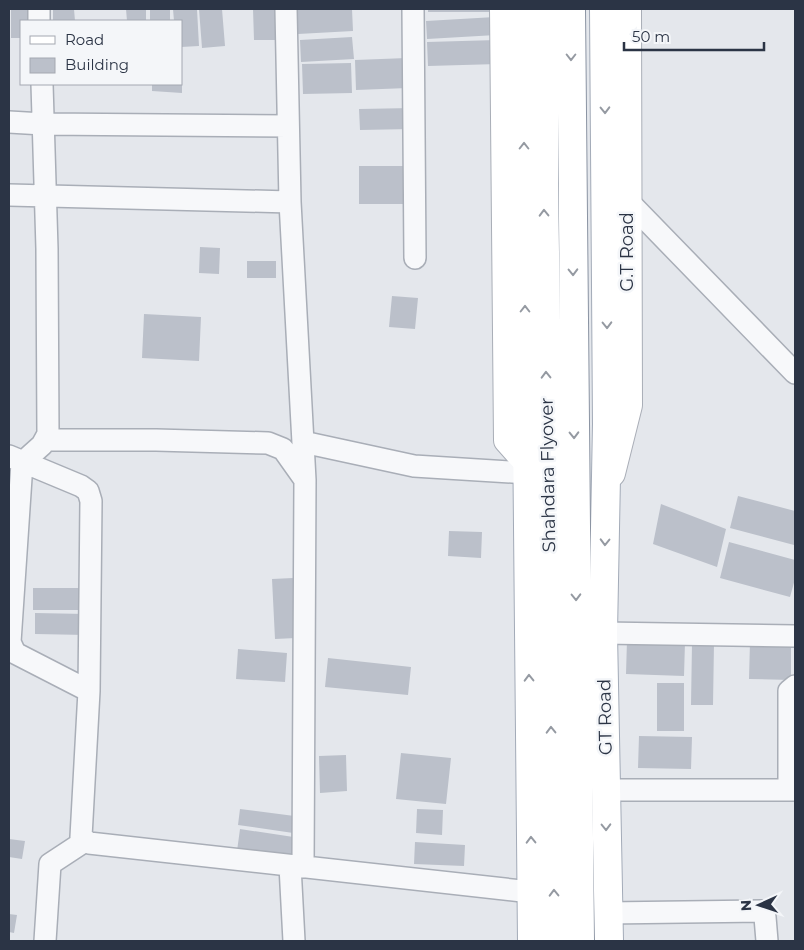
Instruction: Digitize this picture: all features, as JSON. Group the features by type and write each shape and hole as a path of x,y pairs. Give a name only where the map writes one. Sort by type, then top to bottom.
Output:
{"main road":[{"path":"504,9 508,440 526,466"},
{"name":"Shahdara Flyover","path":"523,9 531,892"},
{"name":"Shahdara Flyover","path":"544,9 544,183 554,941"},
{"name":"Shahdara Flyover","path":"571,9 580,941"},
{"path":"604,9 606,493"},
{"name":"G.T Road","path":"606,493 628,405 628,9"},
{"name":"GT Road","path":"606,493 603,633 609,941"},
{"path":"531,892 532,941"}],"street":[{"path":"286,9 290,202 305,480 294,941"},
{"path":"413,9 415,258"},
{"path":"42,85 46,196 46,440"},
{"path":"9,122 43,124 288,126"},
{"path":"9,195 290,202"},
{"path":"627,200 795,373"},
{"path":"15,460 46,440 268,442 284,449 305,480"},
{"path":"303,442 414,466 526,466"},
{"path":"15,460 10,642 12,652 88,691"},
{"path":"15,460 82,486 88,492 91,501 88,691 80,832 85,841"},
{"path":"603,633 795,636"},
{"path":"606,790 792,790 789,691 795,686"},
{"path":"44,941 50,864 85,841 531,892"},
{"path":"607,913 762,911 765,917 767,941"}],"building":[{"path":"11,9 34,9 34,20 20,20 20,38 11,38"},
{"path":"53,9 74,9 75,20 53,20"},
{"path":"126,9 146,9 146,20 127,20"},
{"path":"150,9 170,9 170,20 150,20"},
{"path":"173,9 197,9 199,46 182,47 182,20 174,20"},
{"path":"199,9 222,9 225,46 202,48"},
{"path":"253,9 281,9 282,40 254,40"},
{"path":"297,9 352,9 353,31 298,34"},
{"path":"428,9 496,9 496,12 428,12"},
{"path":"495,17 496,35 427,39 426,21"},
{"path":"352,37 354,59 301,62 300,40"},
{"path":"497,40 498,64 428,66 427,42"},
{"path":"407,58 408,88 356,90 355,60"},
{"path":"351,63 352,93 303,94 302,64"},
{"path":"152,85 182,85 182,93 152,91"},
{"path":"412,108 412,129 360,130 359,109"},
{"path":"359,166 414,166 413,204 359,204"},
{"path":"200,247 220,248 219,274 199,273"},
{"path":"247,261 276,261 276,278 247,278"},
{"path":"392,296 418,298 415,329 389,327"},
{"path":"144,314 201,317 199,361 142,358"},
{"path":"738,496 795,511 794,545 730,528"},
{"path":"661,504 726,529 717,567 653,544"},
{"path":"449,531 482,532 481,558 448,556"},
{"path":"729,542 795,560 795,579 790,597 720,578"},
{"path":"293,578 296,638 275,639 272,579"},
{"path":"33,588 88,588 88,610 33,610"},
{"path":"35,613 86,614 86,635 35,634"},
{"path":"627,640 685,642 684,676 626,674"},
{"path":"750,642 791,642 791,680 749,679"},
{"path":"692,643 714,643 713,705 691,705"},
{"path":"238,649 287,653 285,682 236,679"},
{"path":"328,658 411,667 408,695 325,687"},
{"path":"657,683 684,683 684,731 657,731"},
{"path":"639,736 692,737 691,769 638,768"},
{"path":"401,753 451,758 446,804 396,799"},
{"path":"346,755 347,791 320,793 319,756"},
{"path":"240,809 302,817 300,834 238,825"},
{"path":"417,809 443,810 442,835 416,833"},
{"path":"240,829 300,838 297,860 237,851"},
{"path":"9,839 25,841 22,859 9,857"},
{"path":"415,842 465,845 464,866 414,864"},
{"path":"9,914 17,915 14,933 9,932"}]}
